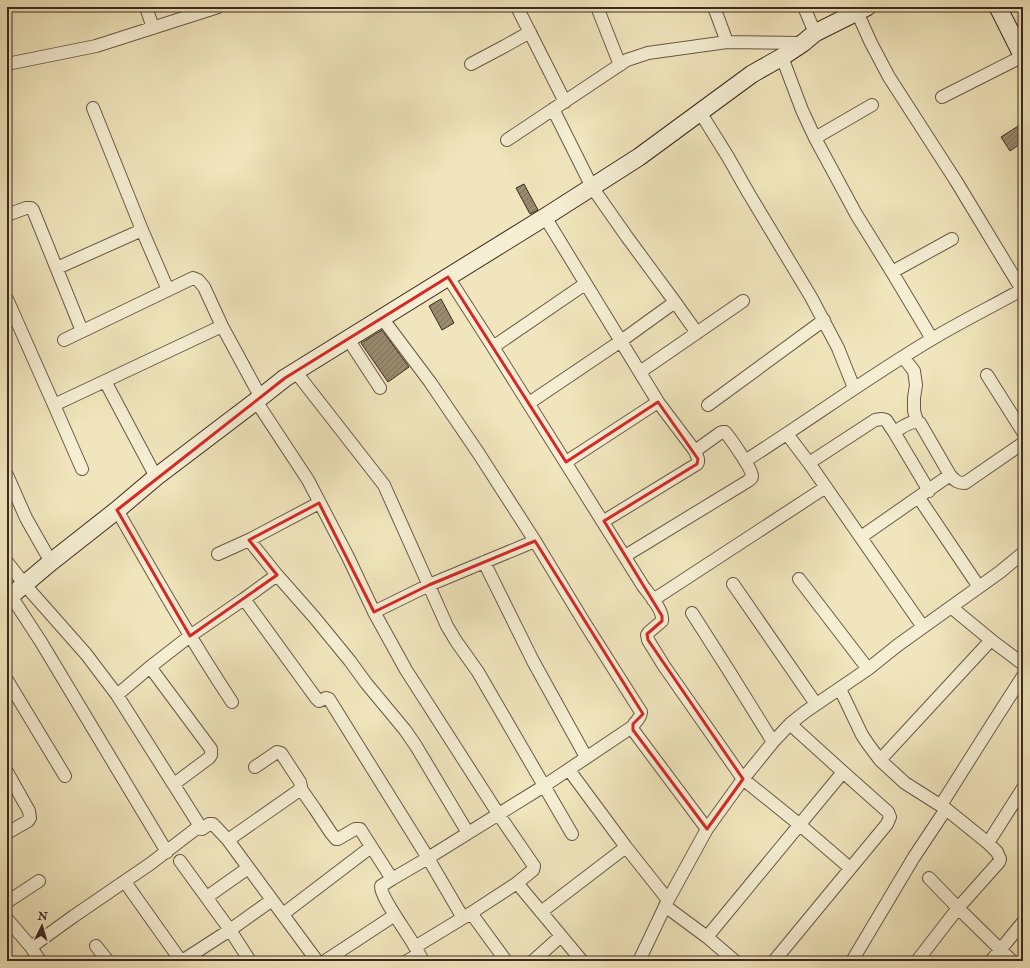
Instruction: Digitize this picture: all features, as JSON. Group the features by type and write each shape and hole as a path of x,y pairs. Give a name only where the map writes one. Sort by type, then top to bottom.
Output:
{"street":[{"path":"146,7 153,28"},
{"path":"7,64 96,46 218,7"},
{"path":"517,7 565,102"},
{"path":"597,7 620,65"},
{"path":"714,7 727,42"},
{"path":"804,7 809,38"},
{"path":"942,97 1023,56 998,7"},
{"path":"167,852 41,642 9,597 118,510 156,477 295,371 545,217 639,157 752,74 782,57 809,38 862,10 874,49 889,77 956,181 1022,289 932,339 903,357 745,461"},
{"path":"471,64 530,32"},
{"path":"507,140 627,60 648,54 727,42 809,38"},
{"path":"782,57 802,110 815,138 856,214 932,339"},
{"path":"815,138 872,105"},
{"path":"93,108 168,290"},
{"path":"553,109 592,187 697,333"},
{"path":"700,112 824,320 838,348 854,388"},
{"path":"7,215 26,208 32,208 82,331"},
{"path":"545,217 658,402 695,452 699,460 696,464 604,521"},
{"path":"57,268 142,230"},
{"path":"892,272 952,239"},
{"path":"448,277 604,521 662,616 663,619 660,623 648,632 647,635 648,640 664,666 743,779 850,868"},
{"path":"64,340 193,278 198,280 204,288 258,399 308,480 348,557 374,612 406,670 498,815 534,866 533,870 517,883 467,916 419,954 407,961"},
{"path":"494,347 585,284"},
{"path":"640,372 743,301"},
{"path":"7,302 82,469"},
{"path":"529,403 621,341 675,302"},
{"path":"382,318 450,411 535,541 580,616 642,712 632,727 569,770 383,885 381,889 382,892 419,954"},
{"path":"708,405 824,320"},
{"path":"54,405 222,326"},
{"path":"348,339 380,388"},
{"path":"903,357 914,371 916,385 914,411 917,421 920,423 954,480 960,483 965,483 1023,443"},
{"path":"295,371 384,485 447,626 478,672 572,834"},
{"path":"986,375 1023,432"},
{"path":"105,380 156,477"},
{"path":"566,462 658,402"},
{"path":"809,463 876,420 886,420 929,491"},
{"path":"894,432 912,422 917,421"},
{"path":"625,556 750,480 752,474 727,434 723,432 720,433 695,452"},
{"path":"787,434 861,536 923,626"},
{"path":"861,536 919,498 950,475"},
{"path":"7,476 26,518 51,562"},
{"path":"653,600 826,487"},
{"path":"919,498 979,587"},
{"path":"218,554 249,540 319,503"},
{"path":"118,510 207,665 232,702"},
{"path":"249,540 314,617 405,730 468,833"},
{"path":"374,612 429,584 535,541"},
{"path":"639,961 666,903 707,829 743,779 773,742 790,724 816,704 868,669 923,626 1000,572 1023,553"},
{"path":"7,562 24,585 86,654 117,695 198,822 197,828 167,852 74,916 31,948"},
{"path":"484,562 532,661 586,757"},
{"path":"117,695 190,636 244,600 277,575"},
{"path":"799,579 868,669"},
{"path":"733,584 816,704"},
{"path":"244,600 316,698 319,701 326,698 329,699 428,858 467,916 506,961"},
{"path":"951,607 990,640 1023,664"},
{"path":"692,613 773,742"},
{"path":"880,760 990,640"},
{"path":"150,667 212,753 209,758 174,784"},
{"path":"852,961 989,728 1023,676"},
{"path":"7,680 65,776"},
{"path":"840,689 862,735 880,760 905,783 943,807 988,843 999,855 999,862 958,908 917,961"},
{"path":"774,961 887,824 890,817 888,812 790,724"},
{"path":"632,727 707,829"},
{"path":"255,767 277,752 282,752 300,782 301,789 334,837 338,839 359,828 392,879"},
{"path":"569,770 666,903 735,961"},
{"path":"7,772 30,815 28,821 7,833"},
{"path":"707,937 843,772"},
{"path":"988,843 1023,788"},
{"path":"228,840 301,789"},
{"path":"197,828 202,829 209,824 213,824 228,840 317,961"},
{"path":"283,914 371,847"},
{"path":"541,912 626,847"},
{"path":"180,861 207,897 250,961"},
{"path":"207,897 248,868"},
{"path":"930,878 1012,961"},
{"path":"7,902 39,881"},
{"path":"125,882 181,961 230,930 272,900"},
{"path":"517,883 582,961"},
{"path":"325,961 395,915"},
{"path":"7,919 40,961"},
{"path":"991,961 1023,922"},
{"path":"533,961 561,936"},
{"path":"96,946 108,961"}],"highlighted area":[{"path":"448,277 566,462 658,402 698,459 697,464 604,521 662,616 662,621 647,634 648,640 743,779 707,829 633,730 633,724 643,714 535,541 429,585 374,612 319,503 249,540 277,575 190,636 117,510 285,378"}],"building":[{"path":"1023,123 1023,142 1010,151 1001,137"},
{"path":"524,184 538,210 530,214 516,188"},
{"path":"441,299 454,323 442,330 429,306"},
{"path":"382,330 409,367 388,382 361,343"}]}
